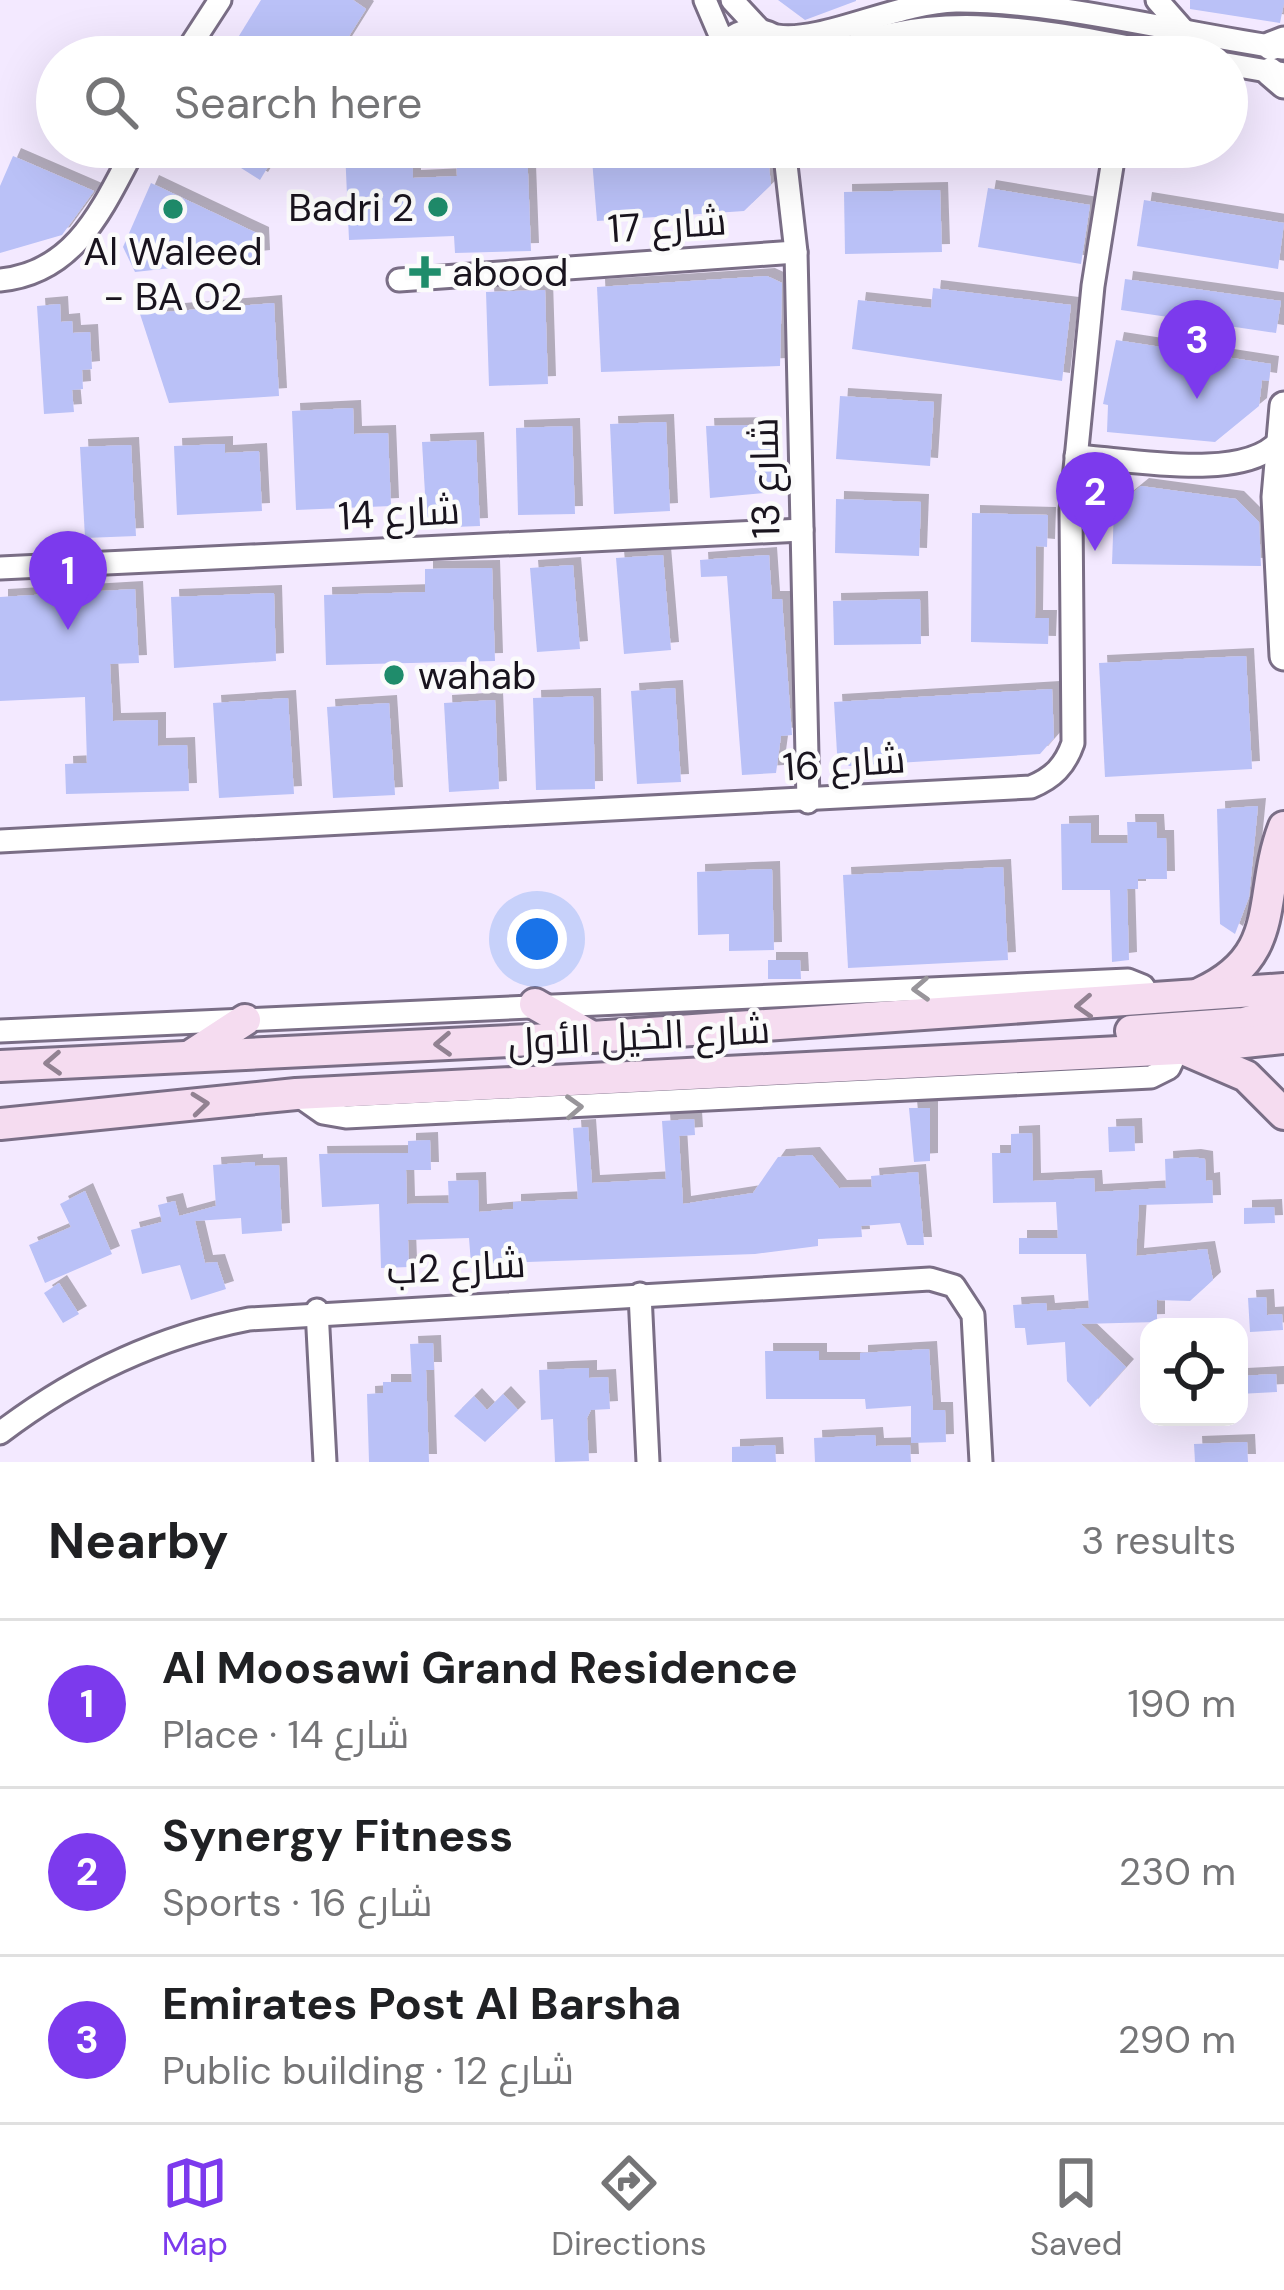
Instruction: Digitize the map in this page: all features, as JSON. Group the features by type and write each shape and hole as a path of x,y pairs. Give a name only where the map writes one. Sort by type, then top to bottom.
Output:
{"main road":[{"path":"1191,997 1234,974 1263,937 1284,827"},
{"name":"شارع الخيل الأول","path":"0,1066 592,1037 1153,1002 1284,989"},
{"path":"535,1004 592,1037"},
{"path":"1052,1052 1085,1035 1244,1023 1284,1012"},
{"path":"189,1057 245,1020"},
{"name":"شارع الخيل الأول","path":"0,1124 296,1094 1180,1049 1284,1038"},
{"path":"1180,1049 1246,1076 1284,1114"}],"street":[{"path":"197,36 220,0"},
{"path":"705,0 715,36"},
{"path":"732,0 772,36"},
{"path":"1091,17 1117,0"},
{"path":"1157,0 1186,33"},
{"path":"735,36 739,32 810,36 881,12 941,1 1091,17 1196,36"},
{"path":"878,36 946,24 1016,36"},
{"path":"1248,52 1279,61"},
{"path":"1248,63 1279,61"},
{"path":"0,280 50,267 77,244 122,168"},
{"name":"شارع 13","path":"785,168 796,252 808,802"},
{"name":"شارع 16","path":"0,841 808,802 1031,787 1058,771 1068,758 1075,727 1070,571 1076,456 1112,168"},
{"name":"شارع 17","path":"399,280 796,252"},
{"path":"1284,406 1276,497 1284,656"},
{"path":"1076,456 1229,465 1258,460 1280,440"},
{"path":"1229,465 1276,497"},
{"name":"شارع 14","path":"0,568 802,530"},
{"path":"0,1031 1128,980 1143,986 1153,1002"},
{"path":"296,1094 323,1113 346,1118 935,1091 1151,1077 1168,1068 1180,1049"},
{"name":"شارع 2ب","path":"0,1433 87,1376 153,1346 218,1325 317,1310 943,1281 962,1294 973,1315 981,1462"},
{"path":"640,1294 648,1462"},
{"path":"317,1310 325,1462"}],"building":[{"path":"261,0 353,0 366,9 349,36 239,36"},
{"path":"778,0 856,0 856,1 805,20"},
{"path":"1190,0 1284,3 1280,23 1190,9"},
{"path":"13,156 94,191 62,235 0,253 0,186"},
{"path":"241,168 267,168 260,180"},
{"name":"Badri 2","path":"346,168 413,168 413,178 457,176 457,168 528,168 531,251 455,253 454,236 349,240"},
{"path":"593,168 769,168 771,185 744,211 597,221"},
{"name":"Al Waleed - BA 02","path":"151,183 261,235 262,258 135,272 123,247"},
{"path":"988,188 1090,205 1081,264 978,247"},
{"path":"940,190 942,252 845,254 844,192"},
{"path":"1144,200 1284,223 1278,269 1137,246"},
{"path":"767,276 782,283 780,366 601,372 597,287"},
{"path":"1125,279 1281,301 1276,333 1121,310"},
{"path":"933,288 1071,305 1062,381 852,349 858,300 931,308"},
{"path":"545,290 548,384 489,386 486,292"},
{"path":"274,303 279,396 169,403 140,314"},
{"path":"60,304 61,322 72,321 73,333 90,332 92,369 82,370 83,389 72,390 74,412 44,414 37,306"},
{"path":"1116,340 1271,364 1269,381 1262,380 1259,406 1215,442 1107,432 1108,405 1103,404"},
{"path":"840,396 934,402 930,466 836,459"},
{"path":"353,408 354,434 388,433 391,506 296,510 292,411"},
{"path":"666,422 670,511 614,514 610,424"},
{"path":"772,425 773,481 765,493 710,498 706,426"},
{"path":"572,426 575,514 518,515 516,428"},
{"path":"476,440 480,526 427,528 422,442"},
{"path":"225,444 225,453 259,451 262,511 177,515 174,446"},
{"path":"131,445 136,536 85,538 80,447"},
{"path":"1141,486 1236,499 1259,522 1261,566 1112,564 1114,508"},
{"path":"836,499 921,502 919,556 835,553"},
{"path":"972,513 1048,515 1047,547 1036,546 1035,618 1049,618 1048,644 971,642"},
{"path":"663,555 671,650 624,654 616,558"},
{"path":"769,555 772,599 782,599 792,735 781,736 776,773 742,775 727,576 701,577 700,560"},
{"path":"573,565 580,649 537,652 530,568"},
{"path":"492,568 495,661 326,665 324,595 425,592 425,569"},
{"path":"135,589 139,663 110,664 113,721 158,720 158,746 187,745 189,791 66,794 65,764 87,763 85,697 0,701 0,597"},
{"path":"274,593 276,661 174,668 171,597"},
{"path":"920,599 921,644 834,645 833,601"},
{"path":"1246,656 1252,769 1105,777 1099,663"},
{"path":"675,688 681,782 637,784 631,691"},
{"path":"1052,689 1054,738 1040,754 849,766 837,753 834,702"},
{"path":"593,696 595,789 536,790 533,698"},
{"path":"288,698 294,794 219,798 213,703"},
{"path":"495,700 499,789 449,792 444,703"},
{"path":"389,703 395,795 333,798 327,707"},
{"path":"1258,806 1249,897 1235,934 1220,924 1217,809"},
{"path":"1127,822 1156,822 1157,838 1166,838 1167,879 1138,879 1138,889 1127,889 1129,960 1112,962 1110,890 1062,890 1061,824 1091,823 1091,843 1128,843"},
{"path":"1003,867 1008,960 848,968 843,875"},
{"path":"772,869 774,950 729,951 729,934 698,935 697,872"},
{"path":"768,960 800,960 801,979 768,979"},
{"path":"909,1108 930,1108 930,1161 914,1162"},
{"path":"694,1119 695,1135 679,1136 683,1204 753,1193 778,1157 812,1155 839,1188 872,1187 871,1176 918,1172 924,1245 907,1245 900,1223 861,1226 862,1237 818,1239 818,1246 755,1254 471,1264 469,1238 408,1240 409,1267 381,1268 379,1204 322,1207 319,1154 408,1153 408,1141 430,1140 431,1170 406,1170 407,1204 449,1203 448,1181 478,1180 479,1212 513,1209 513,1202 578,1199 573,1128 588,1127 592,1183 666,1179 662,1121"},
{"path":"1134,1126 1135,1151 1109,1152 1108,1127"},
{"path":"1032,1133 1033,1181 1094,1178 1095,1192 1166,1188 1165,1159 1193,1157 1205,1159 1206,1181 1212,1180 1213,1203 1139,1205 1136,1256 1207,1249 1213,1280 1190,1301 1157,1300 1157,1318 1081,1324 1126,1367 1090,1407 1067,1381 1065,1342 1027,1345 1025,1328 1015,1328 1013,1305 1046,1303 1047,1311 1089,1308 1086,1254 1019,1254 1019,1238 1058,1238 1056,1202 993,1203 992,1153 1011,1153 1011,1134"},
{"path":"255,1162 255,1166 279,1165 282,1231 242,1234 241,1218 195,1221 205,1263 217,1262 226,1289 191,1300 180,1265 142,1274 131,1230 162,1222 158,1205 175,1201 179,1216 216,1206 213,1165"},
{"path":"85,1191 112,1254 45,1283 29,1245 71,1227 60,1204"},
{"path":"1274,1207 1275,1223 1244,1224 1244,1208"},
{"path":"59,1283 79,1314 63,1323 44,1293"},
{"path":"1266,1297 1267,1315 1282,1314 1283,1330 1250,1332 1248,1298"},
{"path":"433,1343 434,1370 426,1370 429,1462 369,1462 367,1394 383,1393 383,1382 412,1382 410,1344"},
{"path":"929,1349 933,1410 945,1410 946,1442 911,1443 911,1406 866,1409 865,1399 766,1399 765,1351 819,1351 819,1360 860,1360 860,1353"},
{"path":"589,1368 589,1378 608,1377 610,1409 591,1410 587,1418 589,1461 555,1462 553,1419 541,1420 539,1370"},
{"path":"1276,1374 1277,1392 1248,1394 1248,1376"},
{"path":"503,1394 518,1410 485,1442 454,1416 474,1396 487,1410"},
{"path":"875,1435 876,1446 910,1445 911,1462 815,1462 814,1438"},
{"path":"1247,1442 1248,1462 1195,1462 1194,1444"},
{"path":"775,1445 776,1462 732,1462 732,1447"}],"place":[{"name":"Badri 2","path":"438,207"},
{"name":"Al Waleed - BA 02","path":"173,209"},
{"name":"abood","path":"425,272"},
{"name":"Emirates Post Al Barsha","path":"1197,399"},
{"name":"Synergy Fitness","path":"1095,551"},
{"name":"Al Moosawi Grand Residence","path":"68,630"},
{"name":"wahab","path":"394,675"}]}
